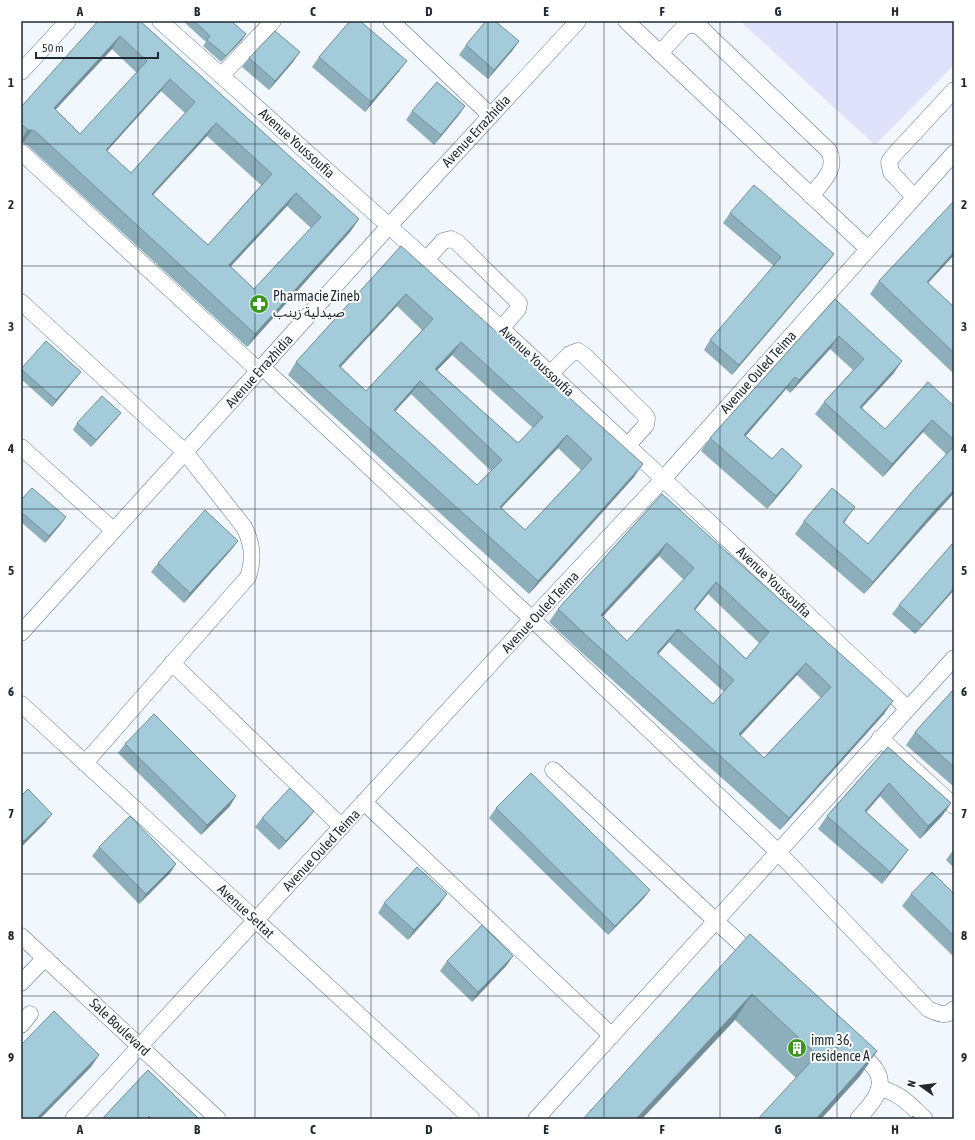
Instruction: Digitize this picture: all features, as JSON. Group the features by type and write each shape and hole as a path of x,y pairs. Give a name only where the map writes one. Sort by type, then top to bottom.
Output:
{"street":[{"path":"21,72 68,21"},
{"name":"Avenue Youssoufia","path":"160,21 389,226 664,478 907,708"},
{"path":"221,76 273,21"},
{"path":"390,21 490,115"},
{"name":"Avenue Errazhidia","path":"21,633 490,115 578,21"},
{"path":"626,21 868,249"},
{"path":"660,53 684,27 692,24 700,27 829,151 832,164 830,172 811,196"},
{"path":"914,197 891,172 889,162 954,90"},
{"path":"21,152 532,619 778,852 928,1009 944,1015 951,1013 954,1009"},
{"name":"Avenue Ouled Teima","path":"73,1119 365,804 532,619 664,478 954,153"},
{"path":"426,260 443,241 451,239 457,242 519,303 518,309 501,329"},
{"path":"21,302 185,452 244,528 252,544 252,562 248,577 84,762"},
{"path":"550,374 570,354 578,351 584,355 645,415 646,425 628,445"},
{"path":"21,446 113,530"},
{"path":"536,1119 717,921 907,708 954,658"},
{"path":"172,663 342,828"},
{"name":"Avenue Settat","path":"21,704 472,1119"},
{"path":"880,738 954,806"},
{"path":"553,770 768,969"},
{"path":"365,804 612,1036"},
{"name":"Sale Boulevard","path":"21,936 218,1119"},
{"path":"21,983 45,958"},
{"path":"842,1038 876,1070 880,1082 874,1100 858,1119"},
{"path":"879,1088 888,1090 902,1097 926,1119"}],"shaded area":[{"path":"740,21 954,21 954,65 875,145"}],"building":[{"path":"98,21 140,21 359,219 255,334 36,132 28,130 21,124 21,107","holes":["120,36 147,61 80,134 54,108","170,79 195,102 131,173 106,150","216,123 272,174 208,245 152,194","296,193 321,217 254,289 229,265"]},
{"path":"194,21 231,21 246,34 226,56 207,40 210,36"},
{"path":"350,21 360,21 407,61 371,102 319,57"},
{"path":"486,21 495,21 519,41 494,70 466,45"},
{"path":"275,31 300,52 275,81 249,58"},
{"path":"437,82 465,106 441,135 412,111"},
{"path":"754,185 834,254 739,365 710,340 781,257 730,213"},
{"path":"954,201 954,252 927,282 954,307 954,353 879,281"},
{"path":"401,246 643,464 538,581 296,362","holes":["406,294 433,319 366,391 339,366","461,342 543,417 518,443 435,369","420,381 502,460 477,485 394,410","567,435 592,459 525,530 500,507"]},
{"path":"835,299 902,361 860,407 885,429 928,382 954,406 954,440 932,420 892,464 824,402 864,359 839,336 799,380 795,377 744,435 772,459 782,448 802,466 776,496 710,438"},
{"path":"46,341 81,372 56,400 21,369"},
{"path":"102,396 121,413 96,440 77,423"},
{"path":"954,446 954,490 873,582 804,521 832,488 855,507 843,522 868,544 917,486"},
{"path":"32,488 66,517 49,536 21,512 21,500"},
{"path":"662,494 893,701 789,818 558,609","holes":["667,543 694,568 627,641 601,615","716,582 769,632 746,659 694,609","678,629 734,680 713,704 657,653","806,663 831,687 764,758 739,734"]},
{"path":"205,510 238,541 190,593 158,563"},
{"path":"952,544 954,546 954,588 922,625 899,605"},
{"path":"954,689 953,727 954,767 915,732"},
{"path":"154,714 236,796 207,825 125,744"},
{"path":"888,747 951,803 928,826 889,783 865,811 908,850 890,872 827,816"},
{"path":"531,773 650,890 615,926 496,808"},
{"path":"290,788 314,811 286,841 262,818"},
{"path":"28,789 52,814 24,841 21,838 21,796"},
{"path":"130,816 176,864 146,894 99,847"},
{"path":"417,867 447,894 414,930 384,903"},
{"path":"932,872 954,894 954,936 911,894"},
{"path":"482,925 513,956 478,992 447,961"},
{"name":"imm 36, residence A","path":"750,934 877,1051 816,1119 758,1119 817,1055 752,994 636,1119 583,1119"},
{"path":"54,1011 99,1055 36,1119 21,1119 21,1045"},
{"path":"148,1070 199,1119 152,1119 149,1116 146,1119 102,1119"}],"place":[{"name":"Pharmacie Zineb صيدلية زينب","path":"259,304"},
{"name":"imm 36, residence A","path":"797,1048"}]}
